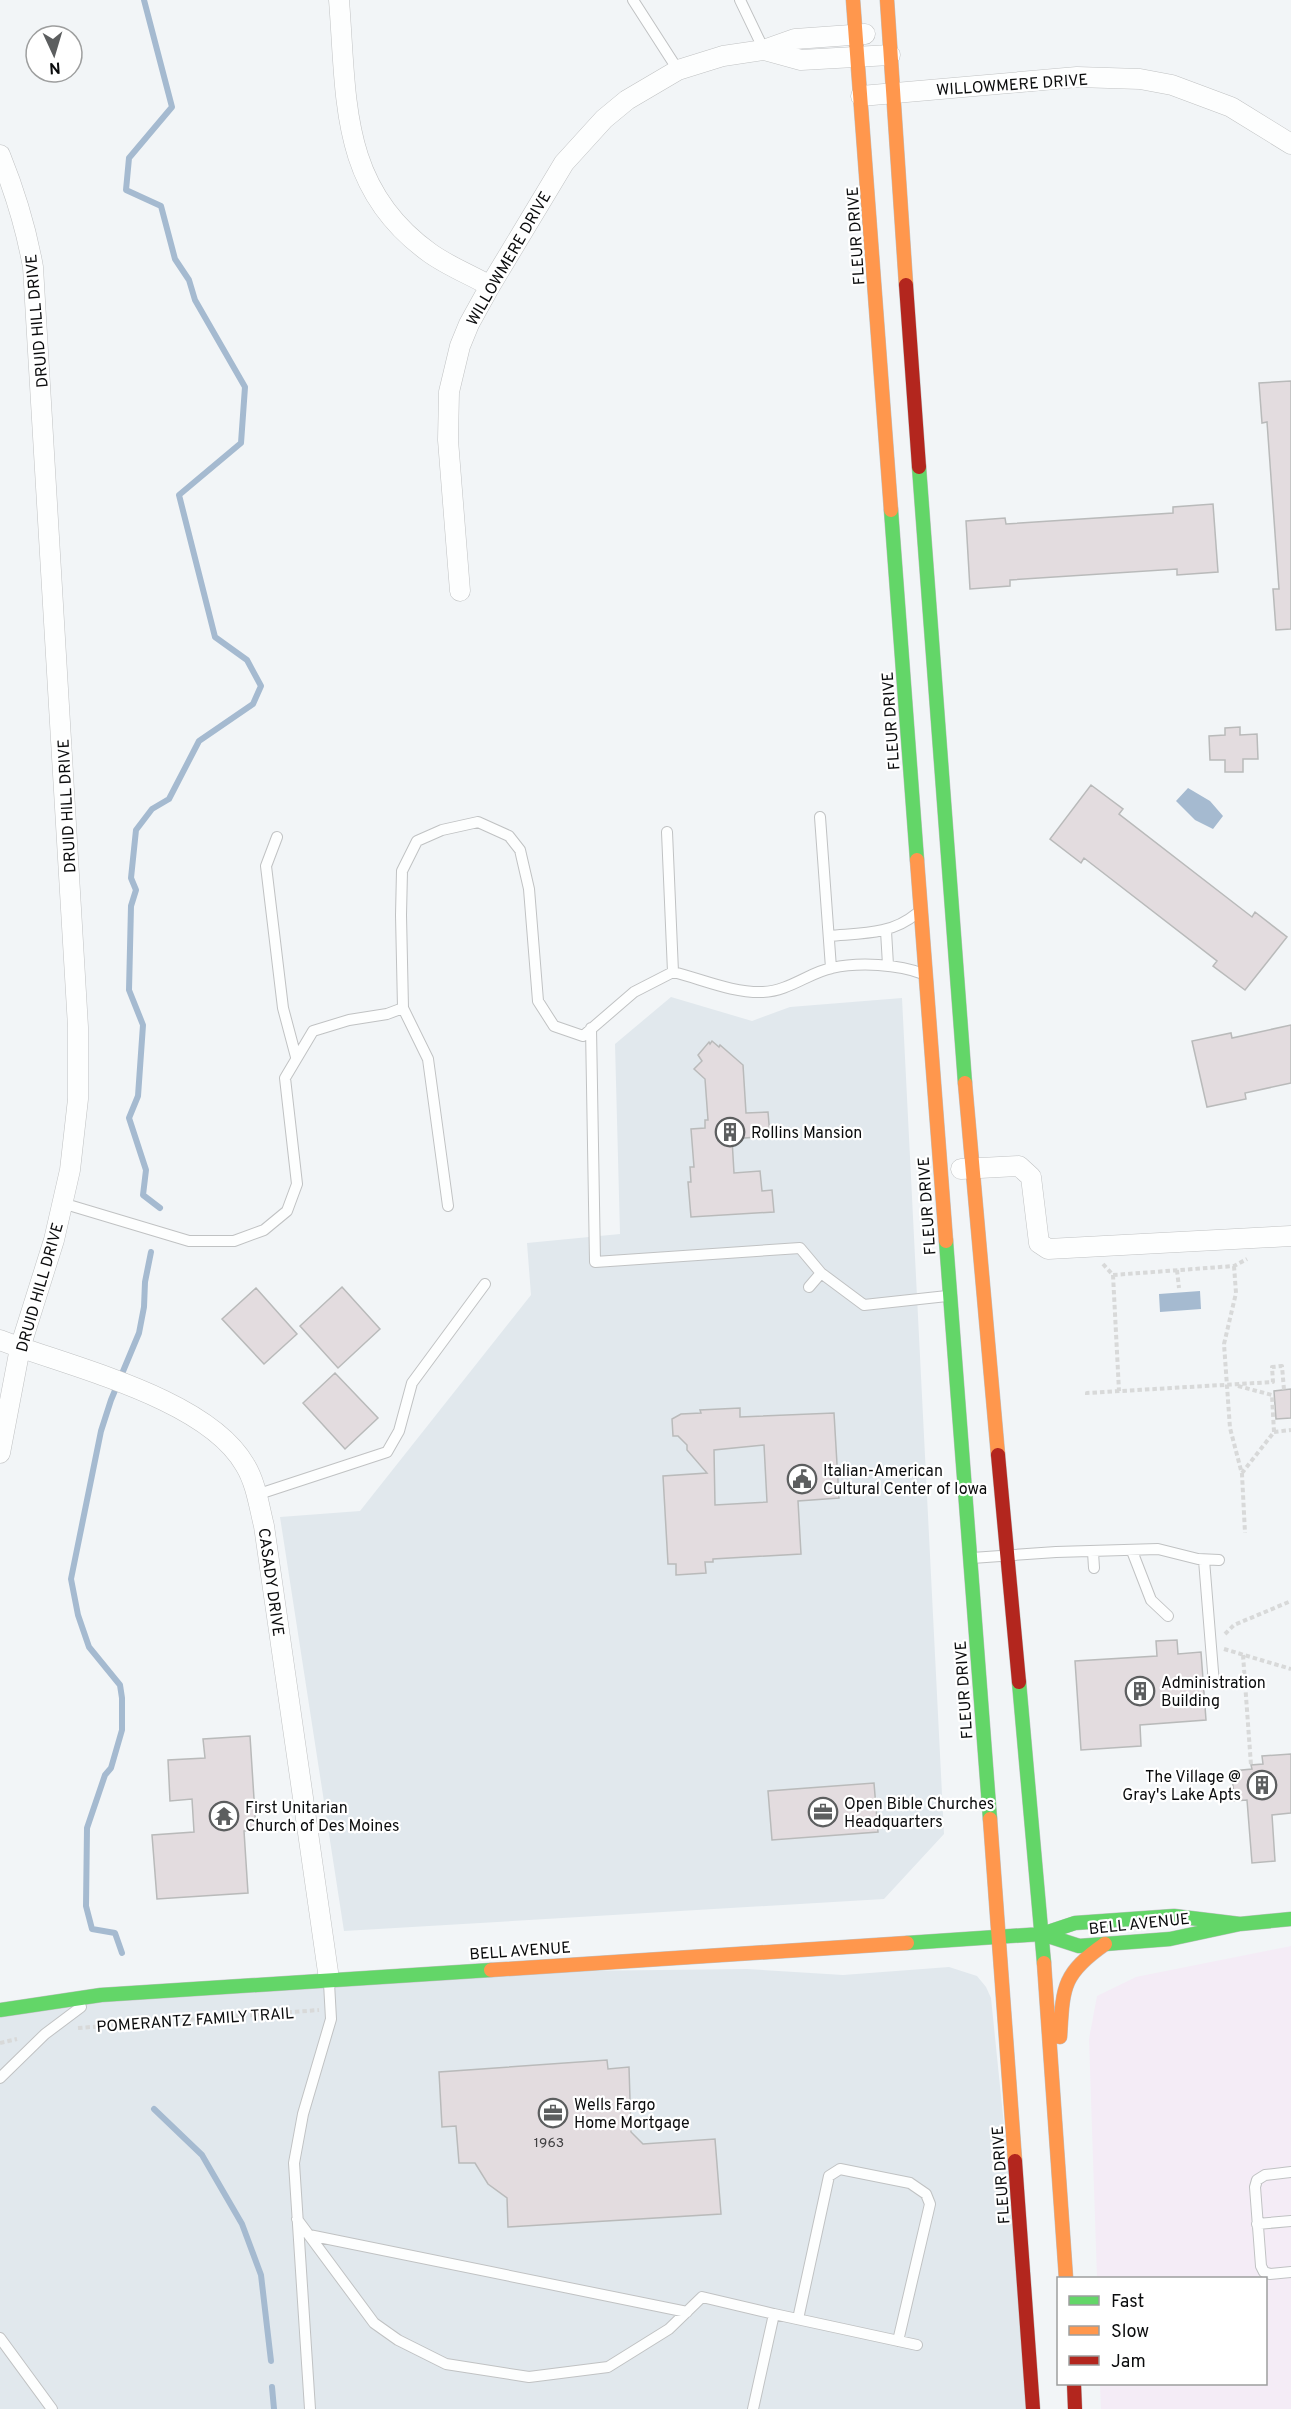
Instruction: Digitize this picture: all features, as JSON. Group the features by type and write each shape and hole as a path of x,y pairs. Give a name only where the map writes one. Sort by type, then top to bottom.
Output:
{"main road":[{"name":"FLEUR DRIVE","path":"853,0 940,1170 967,1295 1009,1556 1042,1934 1066,2277"},
{"name":"FLEUR DRIVE","path":"886,0 934,692 973,1168 967,1295 970,1558 1000,1936 1033,2409"},
{"name":"BELL AVENUE","path":"0,2010 100,1995 1042,1934 1075,1923 1174,1916 1240,1924"},
{"name":"BELL AVENUE","path":"1042,1934 1079,1946 1170,1939 1240,1924 1291,1919"},
{"path":"1054,2108 1063,1991 1068,1976 1081,1960 1105,1944"},
{"path":"1074,2385 1075,2409"}],"street":[{"path":"339,0 347,104 353,143 366,180 387,214 408,235 431,254 490,286"},
{"name":"WILLOWMERE DRIVE","path":"460,591 448,440 449,392 460,346 490,286 564,163 604,119 627,100 678,70 723,56 764,50 795,39 889,33"},
{"name":"WILLOWMERE DRIVE","path":"764,50 801,60 890,55"},
{"name":"WILLOWMERE DRIVE","path":"861,96 1077,77 1140,79 1172,85 1231,107 1291,144"},
{"name":"DRUID HILL DRIVE","path":"0,155 15,190 26,228 33,267 78,1027 78,1098 70,1170 54,1240 21,1348 0,1453"},
{"path":"940,1170 1019,1166 1031,1177 1039,1242 1048,1249 1291,1236"},
{"name":"CASADY DRIVE","path":"0,1340 135,1389 196,1418 220,1434 245,1465 264,1526 329,1979"}],"lane":[{"path":"633,0 678,70"},
{"path":"740,0 764,50"},
{"path":"820,817 831,968"},
{"path":"448,1206 428,1059 404,1008 400,915 402,871 417,841 442,830 478,822 509,836 520,850 529,889 538,1001 554,1026 583,1036 634,992 674,972 733,990 764,992 798,983 831,968 888,965 909,968 926,975"},
{"path":"667,832 674,972"},
{"path":"277,837 266,866 282,1008 296,1056"},
{"path":"829,936 886,931 906,923 921,910"},
{"path":"886,931 888,965"},
{"path":"62,1203 189,1241 234,1241 264,1230 287,1211 297,1184 285,1078 296,1056 313,1031 349,1020 387,1014 404,1008"},
{"path":"591,1029 595,1262 800,1248 821,1273 864,1305 967,1295"},
{"path":"809,1287 821,1273"},
{"path":"256,1495 387,1452 399,1431 412,1383 485,1284"},
{"path":"970,1558 1056,1552 1158,1549 1204,1560 1219,1560"},
{"path":"1132,1551 1151,1600 1168,1616"},
{"path":"1093,1552 1094,1568"},
{"path":"1204,1560 1214,1684"},
{"path":"310,2409 294,2163 303,2114 331,2019 329,1979"},
{"path":"0,2078 45,2034 100,1995"},
{"path":"798,2319 829,2176 840,2169 910,2183 927,2194 930,2204 898,2341"},
{"path":"1291,2172 1265,2175 1257,2180 1255,2187 1263,2272 1270,2274 1291,2272"},
{"path":"297,2219 374,2324 398,2340 446,2364 529,2377 608,2367 669,2329 702,2297 917,2345"},
{"path":"1257,2224 1291,2221"},
{"path":"309,2235 687,2312"},
{"path":"753,2409 774,2314"},
{"path":"0,2338 52,2409"}],"path":[{"path":"1101,1256 1102,1263 1113,1275 1119,1391"},
{"path":"1113,1275 1234,1266 1252,1256"},
{"path":"1234,1266 1236,1293 1224,1344 1230,1384 1230,1428 1242,1474 1245,1533"},
{"path":"1178,1270 1179,1288"},
{"path":"1087,1395 1087,1393 1273,1382 1272,1367 1282,1366 1284,1390"},
{"path":"1230,1384 1272,1395 1274,1432 1242,1474"},
{"path":"1274,1432 1291,1430"},
{"path":"1211,1645 1234,1625 1291,1601"},
{"path":"1211,1645 1291,1669"},
{"path":"1243,1655 1251,1765"},
{"name":"POMERANTZ FAMILY TRAIL","path":"74,2028 317,2011"},
{"path":"0,2043 24,2038"}],"shaded area":[{"path":"671,997 752,1021 790,1007 902,998 944,1834 884,1899 344,1931 280,1517 360,1511 531,1295 527,1243 620,1234 615,1044"},
{"path":"1291,1946 1291,2409 1101,2409 1100,2385 1267,2385 1267,2277 1097,2277 1089,2039 1097,1996 1136,1977"},
{"path":"949,1967 977,1976 991,1998 1033,2409 0,2409 0,2010 411,1973 747,1969 843,1975"}],"water":[{"path":"1188,788 1210,801 1223,816 1213,829 1195,820 1176,801"},
{"path":"1200,1291 1201,1309 1160,1312 1159,1294"}],"building":[{"path":"1291,381 1291,629 1276,630 1273,589 1279,589 1267,422 1262,423 1259,383"},
{"path":"1213,504 1218,572 1177,575 1177,569 1010,580 1010,586 970,589 966,521 1005,518 1006,524 1173,513 1173,507"},
{"path":"1240,727 1240,735 1257,734 1258,759 1243,759 1243,772 1225,772 1225,760 1210,760 1209,736 1225,735 1225,728"},
{"path":"1091,785 1123,809 1119,814 1252,917 1255,912 1287,937 1245,990 1213,966 1217,961 1084,858 1081,863 1050,839"},
{"path":"1291,1025 1291,1083 1245,1093 1246,1099 1207,1107 1192,1041 1231,1033 1232,1038"},
{"name":"Rollins Mansion","path":"712,1041 743,1065 746,1113 768,1112 770,1136 732,1139 734,1173 760,1171 762,1191 772,1190 774,1212 691,1217 688,1182 691,1182 690,1167 694,1167 691,1129 705,1128 705,1120 708,1120 705,1079 694,1069 702,1061 698,1055"},
{"path":"342,1287 380,1329 338,1368 300,1326"},
{"path":"256,1288 297,1334 264,1364 222,1319"},
{"path":"335,1373 378,1418 345,1449 303,1403"},
{"path":"1291,1389 1291,1418 1276,1419 1274,1391"},
{"name":"Italian-American Cultural Center of Iowa","path":"740,1408 740,1417 834,1413 839,1498 798,1501 801,1554 713,1559 713,1562 705,1562 706,1573 676,1575 676,1564 668,1564 663,1476 707,1473 687,1450 687,1445 678,1436 673,1436 672,1419 681,1414 701,1413 700,1410","holes":["764,1445 767,1502 715,1505 714,1450"]},
{"name":"Administration Building","path":"1177,1640 1178,1654 1201,1652 1206,1720 1140,1725 1141,1746 1081,1750 1075,1661 1157,1656 1156,1641"},
{"name":"First Unitarian Church of Des Moines","path":"250,1736 256,1830 244,1831 248,1893 157,1899 152,1835 194,1832 192,1799 170,1801 168,1760 205,1758 203,1739"},
{"name":"The Village @ Gray's Lake Apts","path":"1291,1754 1291,1813 1272,1815 1275,1861 1252,1863 1247,1800 1234,1801 1232,1771 1252,1769 1251,1765 1263,1764 1262,1756"},
{"name":"Open Bible Churches Headquarters","path":"874,1783 878,1832 772,1840 768,1791"},
{"path":"607,2060 608,2069 629,2067 631,2132 643,2144 715,2139 721,2214 508,2227 507,2198 488,2184 475,2163 459,2163 456,2126 442,2127 439,2072"}],"waterway":[{"path":"144,0 172,107 129,158 126,190 161,206 175,259 189,280 195,300 245,387 241,443 179,495 215,637 247,660 261,686 253,704 199,741 169,799 152,809 136,830 131,878 136,890 131,906 129,990 143,1025 138,1096 129,1118 146,1170 143,1195 160,1208"},
{"path":"122,1953 115,1933 92,1929 86,1906 87,1828 105,1775 111,1768 122,1730 122,1698 120,1685 89,1647 78,1615 71,1579 101,1431 111,1400 139,1333 151,1252"},
{"path":"154,2109 202,2155 242,2224 261,2275 271,2361"},
{"path":"272,2387 274,2409"}],"traffic: fast":[{"path":"919,467 965,1083"},
{"path":"891,510 917,860"},
{"path":"946,1241 990,1819"},
{"path":"1019,1682 1044,1963"},
{"path":"907,1943 1042,1934 1075,1923 1174,1916 1240,1924"},
{"path":"1042,1934 1079,1946 1170,1939 1240,1924 1291,1919"},
{"path":"0,2010 101,1995 491,1970"}],"traffic: slow":[{"path":"853,0 891,510"},
{"path":"887,0 906,285"},
{"path":"917,860 946,1241"},
{"path":"965,1083 998,1455"},
{"path":"990,1819 1015,2161"},
{"path":"491,1970 907,1943"},
{"path":"1060,2037 1062,2006 1068,1983 1080,1964 1105,1944"},
{"path":"1044,1963 1066,2277"}],"traffic: jam":[{"path":"906,285 919,467"},
{"path":"998,1455 1019,1682"},
{"path":"1015,2161 1033,2409"},
{"path":"1074,2385 1075,2409"}],"place":[{"name":"Rollins Mansion","path":"730,1132"},
{"name":"Italian-American Cultural Center of Iowa","path":"802,1479"},
{"name":"Administration Building","path":"1140,1691"},
{"name":"The Village @ Gray's Lake Apts","path":"1262,1785"},
{"name":"Open Bible Churches Headquarters","path":"823,1812"},
{"name":"First Unitarian Church of Des Moines","path":"224,1816"},
{"name":"Wells Fargo Home Mortgage","path":"553,2113"}]}
